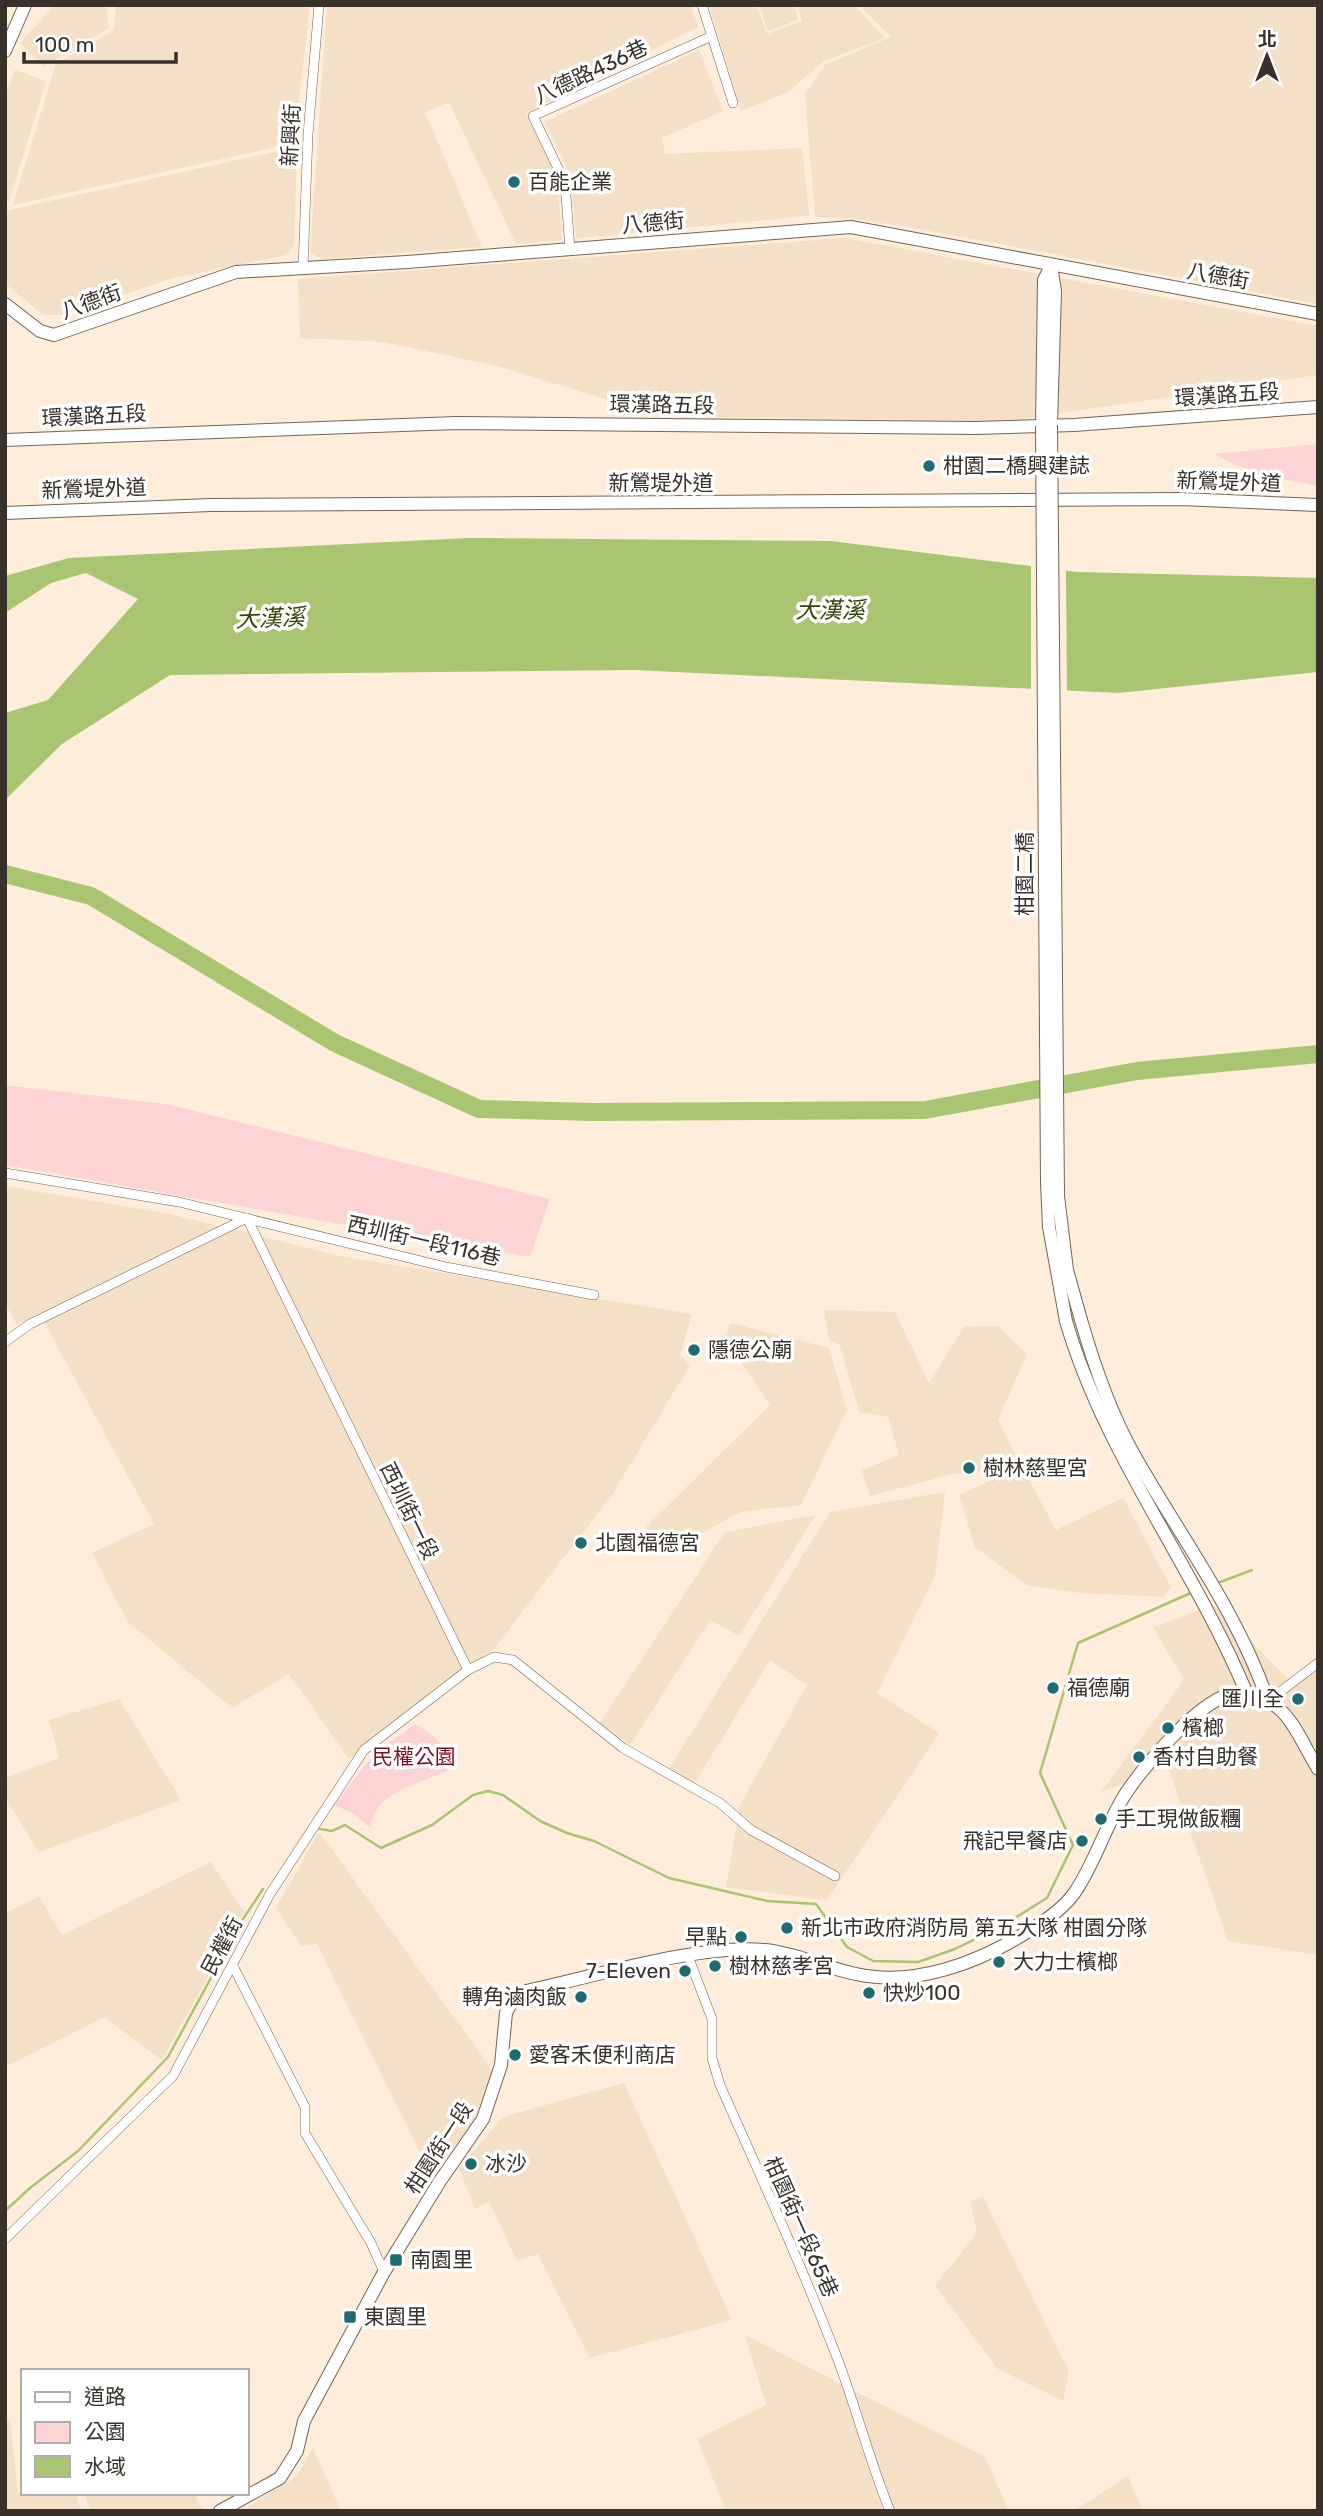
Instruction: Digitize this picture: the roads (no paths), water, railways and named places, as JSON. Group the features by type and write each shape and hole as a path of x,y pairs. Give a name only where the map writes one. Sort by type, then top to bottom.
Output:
{"street":[{"path":"5,51 25,5"},
{"name":"新興街","path":"303,268 308,134 319,5"},
{"path":"702,5 733,103"},
{"name":"八德路436巷","path":"570,249 565,183 533,117 712,36"},
{"name":"八德街","path":"5,304 40,331 54,335 221,275 851,226 1051,266 1318,314"},
{"path":"1047,425 1044,280 1051,266"},
{"name":"環漢路五段","path":"5,440 456,423 937,428 1047,425 1318,407"},
{"name":"柑園二橋","path":"1047,425 1058,1196 1067,1270 1081,1320 1123,1433 1196,1557 1259,1675 1268,1701"},
{"name":"柑園二橋","path":"1047,425 1046,1160 1049,1227 1066,1321 1075,1353 1103,1420 1205,1604 1247,1694"},
{"name":"新鶯堤外道","path":"5,513 239,505 1182,499 1318,505"},
{"name":"西圳街一段116巷","path":"5,1173 180,1202 446,1266 594,1295"},
{"path":"5,1342 30,1324 247,1218"},
{"name":"西圳街一段","path":"247,1218 468,1670"},
{"path":"468,1670 494,1657 513,1660 623,1748 720,1803 751,1830 835,1876"},
{"path":"1268,1701 1318,1663"},
{"name":"民權街","path":"5,2239 173,2076 270,1894 364,1750 468,1670"},
{"path":"1247,1694 1268,1701 1280,1709 1318,1769"},
{"name":"柑園街一段","path":"220,2511 280,2479 297,2451 304,2421 384,2272 440,2181 484,2119 495,2092 501,2065 506,2013 513,2000 526,1991 688,1956 765,1950 856,1974 890,1978 939,1972 987,1952 1026,1933 1074,1894 1126,1794 1168,1742 1212,1702 1230,1695 1247,1694"},
{"name":"柑園街一段65巷","path":"688,1956 712,2019 712,2058 720,2085 816,2303 890,2511"},
{"path":"233,1966 305,2107 305,2133 371,2243 384,2272"}],"water":[{"name":"大漢溪","path":"468,538 831,541 1077,572 1318,578 1318,672 1119,693 634,670 170,675 62,744 5,800 5,713 48,700 138,599 86,573 51,583 5,613 5,576 69,558"}],"waterway":[{"path":"5,874 91,896 335,1043 479,1109 592,1112 925,1110 1137,1071 1318,1054"},
{"path":"1215,1584 1252,1570"},
{"path":"320,1829 332,1831 345,1825 381,1848 432,1825 473,1795 488,1791 503,1795 540,1821 594,1841 669,1878 767,1901 816,1904 847,1947 873,1961 918,1962 955,1949 1002,1926 1047,1898 1073,1845 1040,1773 1078,1643 1193,1592"},
{"path":"5,2211 78,2151 168,2057 243,1919 263,1889"}],"place":[{"name":"百能企業","path":"514,182"},
{"name":"柑園二橋興建誌","path":"929,466"},
{"name":"隱德公廟","path":"694,1350"},
{"name":"樹林慈聖宮","path":"969,1468"},
{"name":"北園福德宮","path":"581,1543"},
{"name":"福德廟","path":"1053,1688"},
{"name":"匯川全","path":"1298,1699"},
{"name":"檳榔","path":"1168,1728"},
{"name":"香村自助餐","path":"1139,1757"},
{"name":"手工現做飯糰","path":"1101,1819"},
{"name":"飛記早餐店","path":"1082,1841"},
{"name":"新北市政府消防局 第五大隊 柑園分隊","path":"787,1928"},
{"name":"早點","path":"741,1937"},
{"name":"大力士檳榔","path":"999,1962"},
{"name":"樹林慈孝宮","path":"715,1966"},
{"name":"7-Eleven","path":"685,1971"},
{"name":"快炒100","path":"869,1993"},
{"name":"轉角滷肉飯","path":"581,1997"},
{"name":"愛客禾便利商店","path":"515,2055"},
{"name":"冰沙","path":"471,2164"},
{"name":"南園里","path":"396,2260"},
{"name":"東園里","path":"350,2317"}],"park label":[{"name":"民權公園","path":"414,1757"}]}
